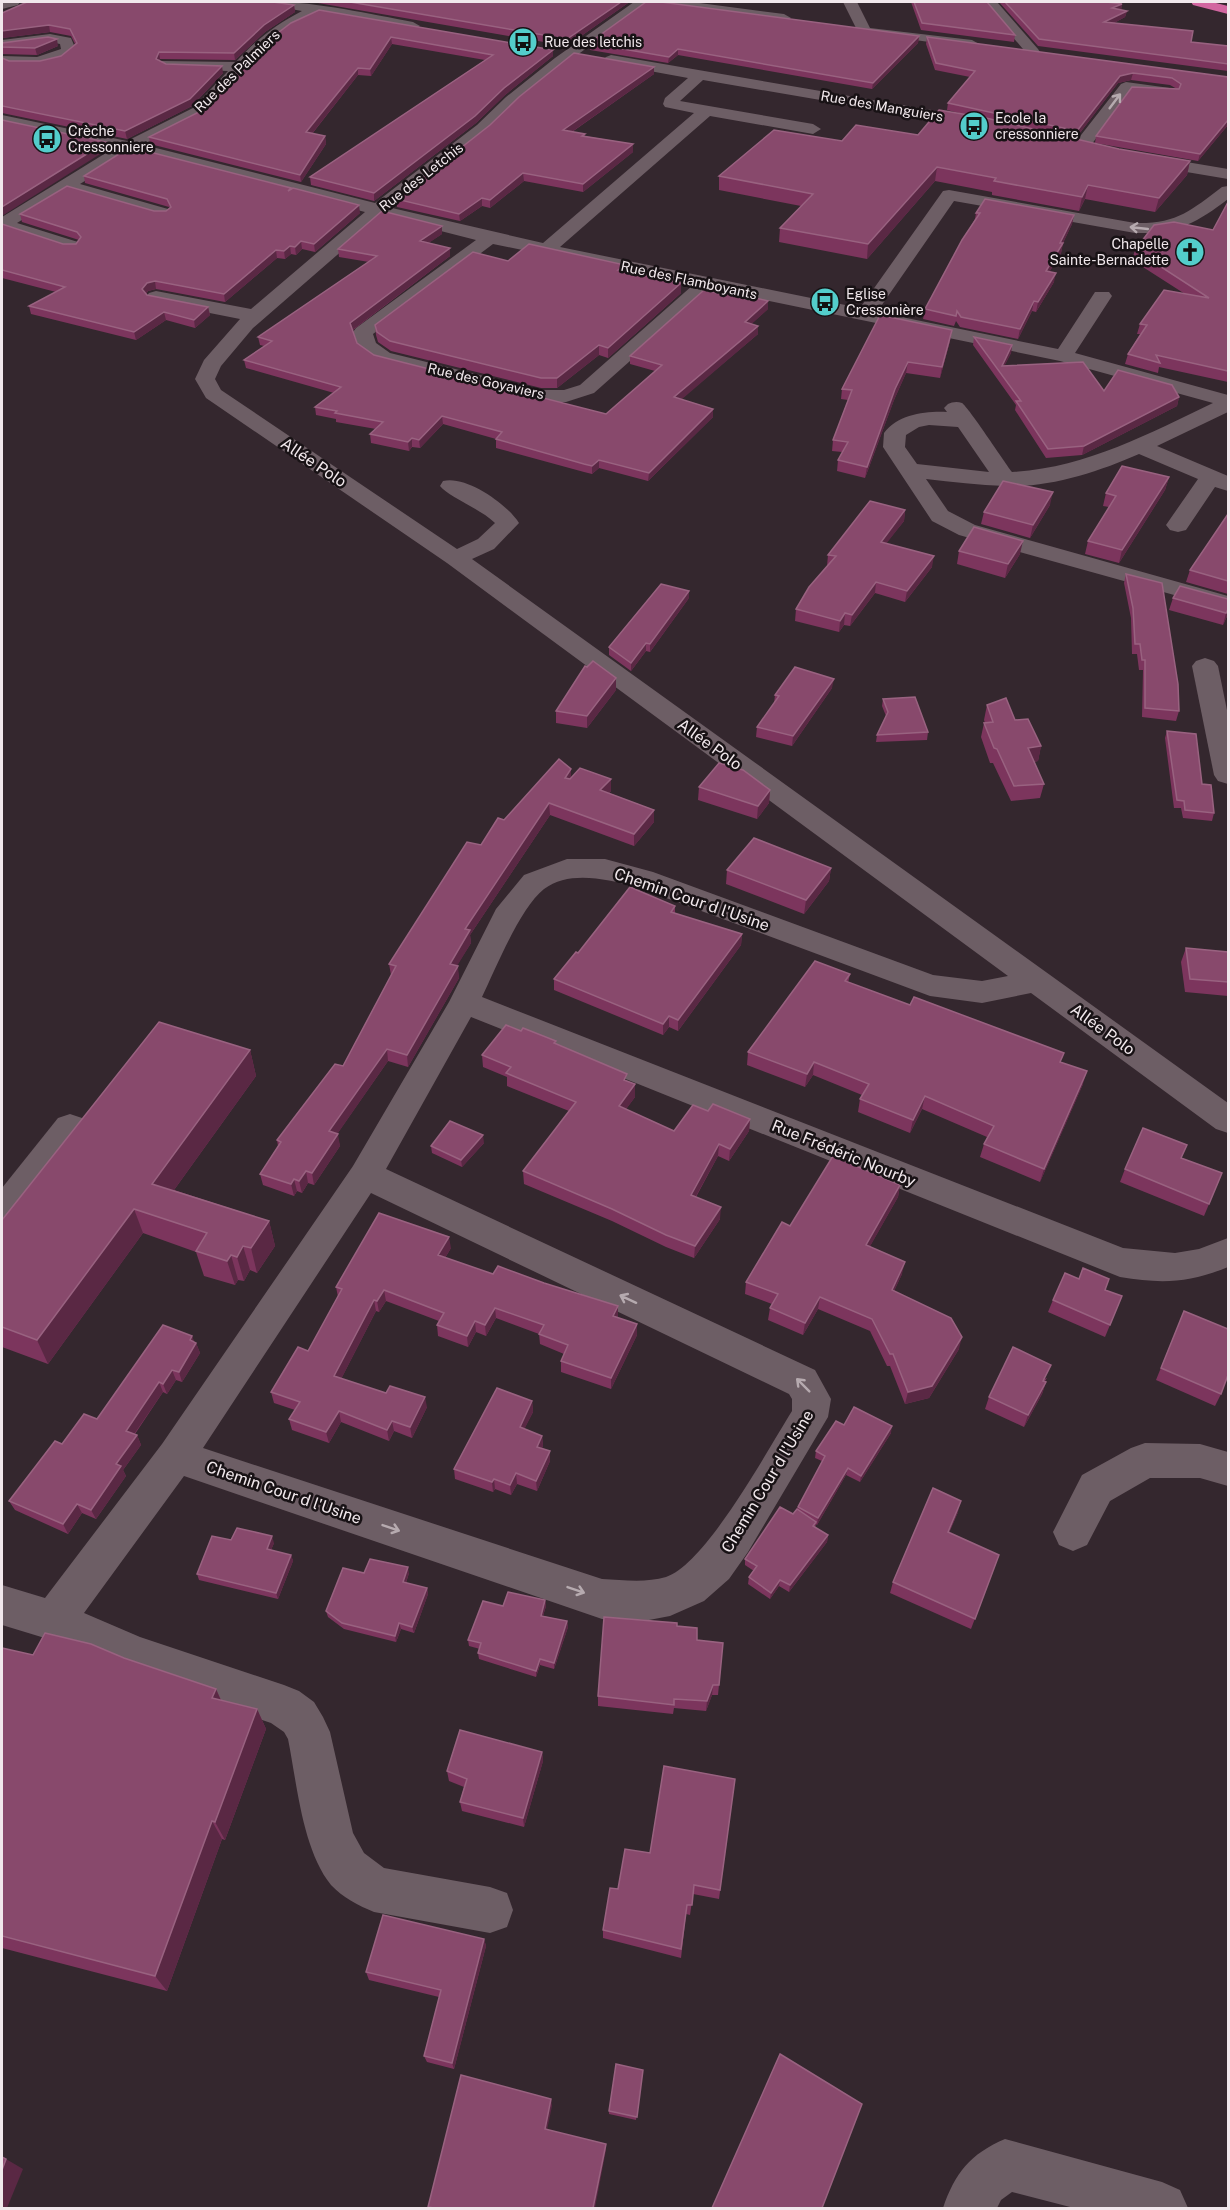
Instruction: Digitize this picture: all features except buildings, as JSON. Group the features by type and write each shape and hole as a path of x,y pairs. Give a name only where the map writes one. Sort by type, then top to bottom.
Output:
{"highway":[{"path":"1198,2 1228,10"}],"street":[{"path":"2,5 13,2"},
{"path":"273,2 429,29"},
{"name":"Rue des Letchis","path":"211,364 255,316 378,210 483,128 512,100 570,53 642,2"},
{"path":"664,2 793,20"},
{"path":"850,2 863,29"},
{"path":"990,2 1039,53 1011,49"},
{"path":"373,19 398,6"},
{"name":"Rue des Palmiers","path":"2,224 129,146 199,111 264,41 286,24 318,9"},
{"path":"840,26 988,46"},
{"path":"2,44 56,38 66,41 69,50 55,57 40,60 14,62 2,60"},
{"name":"Rue des Manguiers","path":"550,50 994,126"},
{"path":"167,64 240,67"},
{"path":"700,75 670,103 813,129"},
{"path":"1100,152 1074,146 1126,87 1228,101"},
{"path":"546,250 706,111"},
{"name":"Rue des Flamboyants","path":"2,120 129,146 490,238 1063,356 1228,402"},
{"path":"1128,157 1228,174"},
{"path":"66,185 162,213"},
{"path":"864,316 948,199 1135,228 1157,229 1187,221 1228,191"},
{"path":"2,224 72,246"},
{"name":"Rue des Goyaviers","path":"490,238 363,332 367,346 383,357 394,360 541,396 566,396 587,389 706,284"},
{"path":"1063,356 1102,296"},
{"path":"156,297 255,316"},
{"name":"Allée Polo","path":"211,364 205,379 213,394 455,558 1228,1120"},
{"path":"909,470 1006,480 1055,475 1089,467 1228,402"},
{"path":"1006,480 961,416 928,418 905,423 894,433 894,447 940,516 967,530 1228,603"},
{"path":"1138,446 1220,480 1178,525"},
{"path":"452,486 482,499 499,512 508,523 486,544 455,558"},
{"path":"1205,666 1228,775"},
{"name":"Chemin Cour d l'Usine","path":"53,1620 176,1456 364,1176 464,1002 510,909 534,882 567,869 605,869 643,879 930,985 982,992 1036,981"},
{"name":"Rue Frédéric Nourby","path":"464,1002 1120,1262 1161,1269 1200,1265 1228,1252"},
{"path":"2,1213 70,1127"},
{"name":"Chemin Cour d l'Usine","path":"176,1456 602,1599 649,1600 670,1596 689,1587 715,1565 734,1539 813,1408 812,1399 802,1382 364,1176"},
{"path":"1073,1533 1096,1488 1145,1460 1200,1461 1228,1469"},
{"path":"2,1605 53,1620 136,1656 284,1706 299,1717 308,1732 332,1841 348,1869 374,1889 490,1910"},
{"path":"969,2208 983,2182 1005,2165 1162,2208"}],"place":[{"name":"Rue des letchis","path":"523,42"},
{"name":"Ecole la cressonniere","path":"974,126"},
{"name":"Crèche Cressonniere","path":"47,139"},
{"name":"Chapelle Sainte-Bernadette","path":"1190,252"},
{"name":"Eglise Cressonière","path":"825,302"}]}
